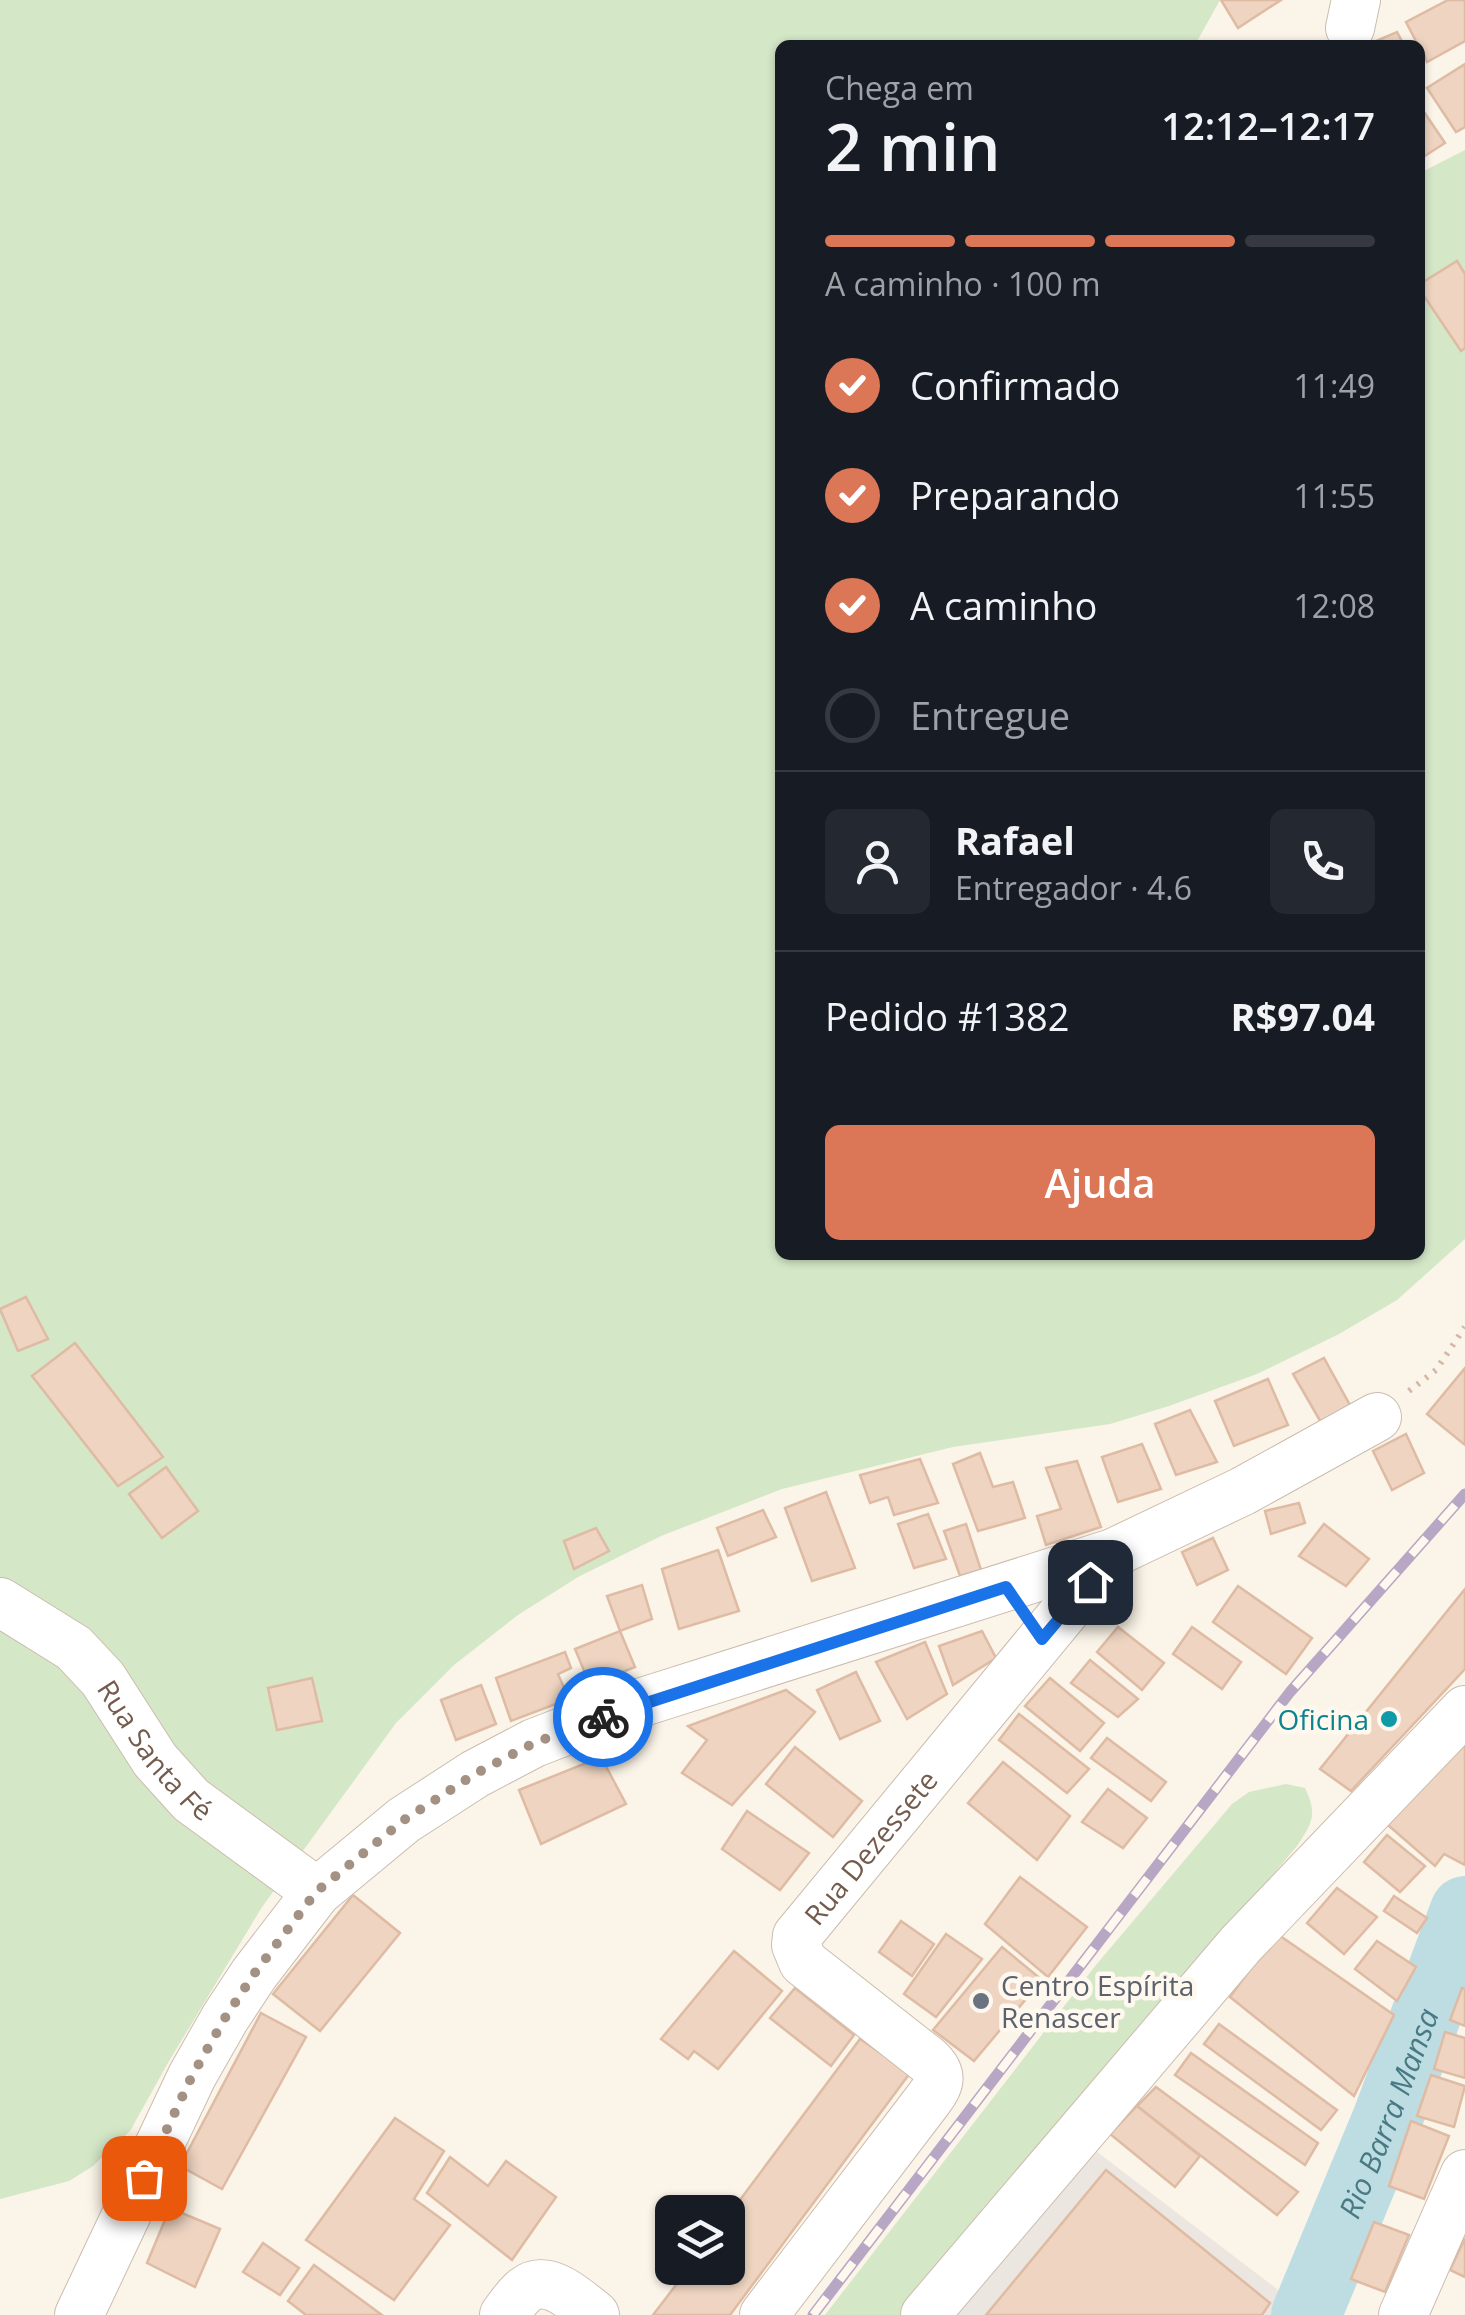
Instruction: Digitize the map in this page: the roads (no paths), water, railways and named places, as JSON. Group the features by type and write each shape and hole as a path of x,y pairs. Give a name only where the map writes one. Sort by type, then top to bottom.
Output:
{"street":[{"path":"79,2315 200,2062 254,1974 316,1892 404,1820 475,1774 534,1743 630,1706 1113,1553 1243,1491 1378,1417"},
{"name":"Rua Dezessete","path":"764,2315 940,2080 928,2060 803,1962 796,1945 798,1936 1113,1553"},
{"path":"1006,1587 1042,1639"},
{"name":"Rua Santa Fé","path":"0,1602 74,1648 103,1679 156,1760 191,1800 316,1892"},
{"path":"926,2315 1242,1944 1465,1710"},
{"path":"1403,2315 1465,2174"},
{"path":"504,2315 525,2290 536,2285 553,2286 595,2315"}],"waterway":[{"name":"Rio Barra Mansa","path":"1306,2315 1387,2120 1465,1911"}],"railway":[{"path":"813,2315 1290,1692 1465,1494"}],"place":[{"name":"Oficina","path":"1389,1719"},
{"name":"Centro Espírita Renascer","path":"981,2001"}]}
